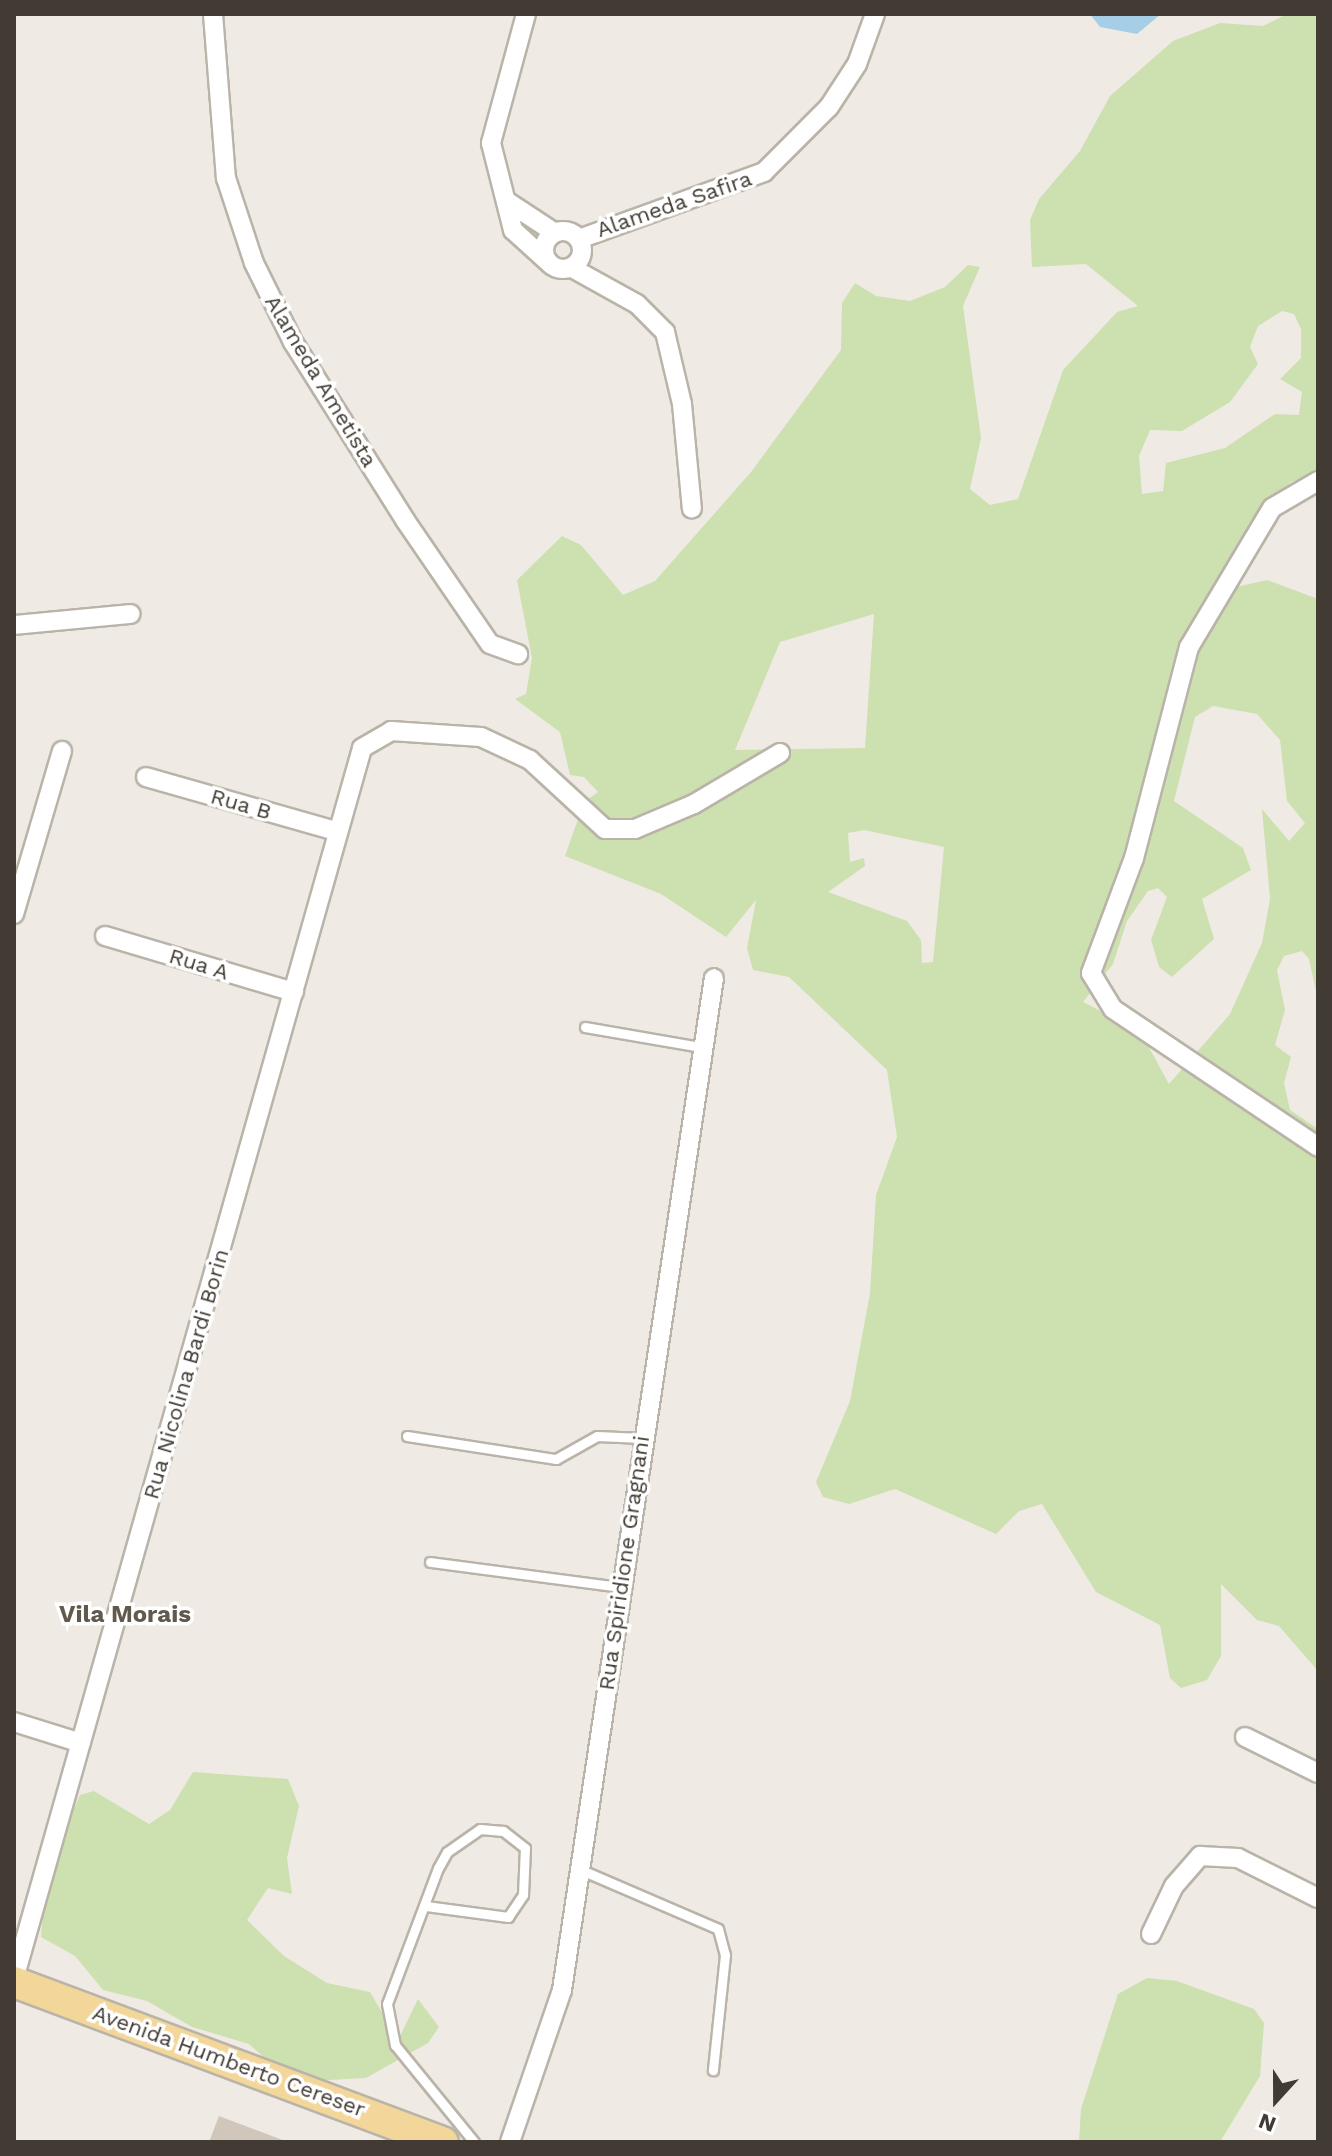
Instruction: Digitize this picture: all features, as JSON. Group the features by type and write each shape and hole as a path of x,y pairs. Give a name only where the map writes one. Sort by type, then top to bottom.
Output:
{"main road":[{"name":"Avenida Humberto Cereser","path":"14,1980 443,2142"}],"street":[{"name":"Alameda Ametista","path":"213,14 226,178 254,263 293,342 405,520 490,644 518,654"},
{"path":"526,14 492,123 506,200 519,243 548,262 572,268 637,304 665,332 682,404 692,509"},
{"name":"Alameda Safira","path":"579,239 764,172 829,107 875,14"},
{"path":"506,200 555,233 579,239 583,252 572,268"},
{"path":"548,262 544,249 555,233"},
{"path":"1318,481 1272,508 1189,647 1134,858 1091,973 1113,1009 1318,1147"},
{"path":"14,625 130,614"},
{"name":"Rua Nicolina Bardi Borin","path":"14,1980 294,992 335,831 362,748 391,731 481,737 530,760 589,821 635,829 780,753"},
{"path":"14,914 62,751"},
{"name":"Rua B","path":"146,777 335,831"},
{"name":"Rua A","path":"105,936 294,992"},
{"name":"Rua Spiridione Gragnani","path":"510,2142 562,1990 642,1438 714,978"},
{"path":"14,1722 81,1743"},
{"path":"1245,1737 1318,1773"},
{"path":"1151,1934 1185,1868 1200,1856 1238,1858 1318,1898"}],"lane":[{"path":"585,1027 701,1047"},
{"path":"407,1436 556,1459 597,1436 642,1438"},
{"path":"430,1562 620,1587"},
{"path":"426,1906 508,1917 523,1895 525,1848 503,1831 465,1835 438,1868 387,2024 474,2142"},
{"path":"579,1869 718,1929 725,1955 713,2070"}],"green space":[{"path":"1287,14 1318,14 1318,474 1291,482 1270,504 1227,589 1267,580 1318,599 1318,1000 1309,959 1302,951 1284,956 1277,970 1285,1010 1275,1045 1291,1057 1284,1083 1290,1110 1318,1129 1318,1671 1279,1626 1257,1620 1221,1584 1221,1656 1207,1680 1181,1688 1170,1678 1160,1625 1096,1592 1042,1504 1019,1511 996,1534 895,1489 849,1504 823,1497 816,1482 850,1401 870,1293 876,1195 897,1137 887,1070 789,977 753,970 747,948 756,900 726,937 661,894 565,856 584,802 598,792 584,777 570,775 560,732 515,699 526,694 532,658 517,580 562,536 581,545 623,595 655,581 751,472 841,350 842,303 855,283 876,296 910,301 945,287 968,265 980,267 963,306 981,438 970,489 990,505 1018,499 1063,370 1117,312 1138,306 1086,264 1032,267 1030,220 1039,199 1080,151 1110,96 1173,41 1220,23 1263,26","holes":["1282,311 1294,314 1301,329 1301,358 1280,379 1302,392 1299,415 1275,414 1225,448 1166,463 1163,491 1142,494 1139,456 1150,430 1182,431 1230,402 1258,364 1250,347 1258,326","874,614 865,748 735,750 780,642","1213,706 1257,714 1280,740 1287,801 1305,823 1289,841 1262,809 1270,899 1262,943 1230,1014 1169,1084 1140,1031 1083,1002 1113,964 1127,921 1148,891 1158,888 1167,897 1151,940 1159,967 1172,977 1214,939 1202,899 1251,870 1243,848 1174,801 1195,717","864,830 944,847 933,962 922,963 921,940 907,921 828,892 865,866 864,858 850,862 848,833"]},
{"path":"193,1772 288,1779 299,1806 287,1858 292,1894 268,1888 247,1920 284,1956 327,1983 370,1992 398,2040 418,1999 439,2027 428,2043 366,2078 292,2082 249,2044 192,2027 147,2001 103,1990 75,1956 41,1937 46,1871 80,1795 94,1791 149,1824 170,1810"},
{"path":"1147,1978 1177,1981 1254,2009 1264,2023 1260,2076 1220,2142 1079,2142 1081,2109 1118,1994"}],"water":[{"path":"1090,14 1161,14 1137,34 1100,27"}],"building":[{"path":"219,2116 288,2142 209,2142"}],"district":[{"name":"Vila Morais","path":"125,1615"}]}
